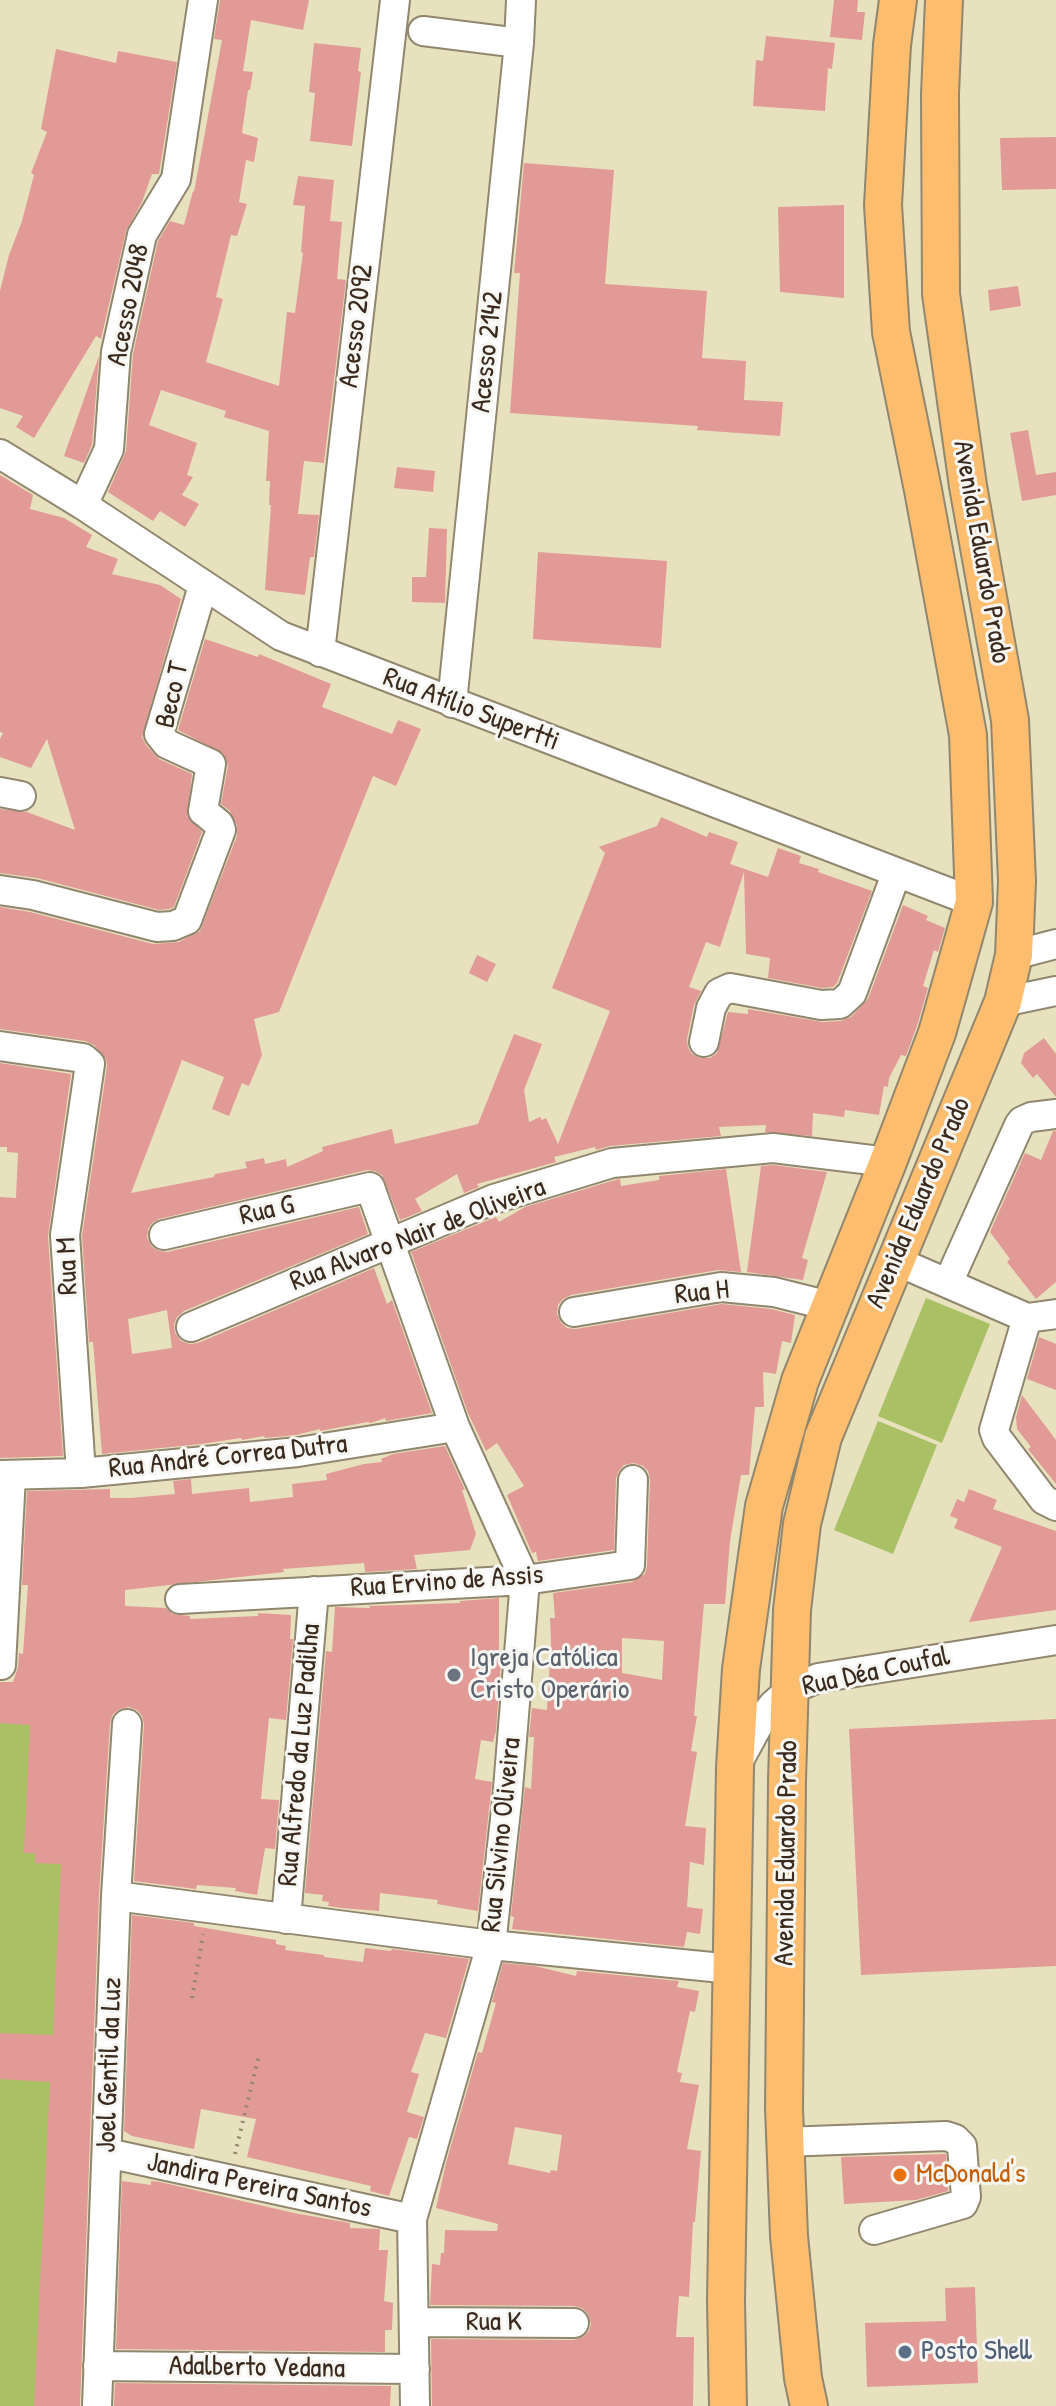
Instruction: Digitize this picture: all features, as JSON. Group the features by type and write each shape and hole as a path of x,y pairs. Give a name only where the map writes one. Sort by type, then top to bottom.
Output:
{"main road":[{"name":"Avenida Eduardo Prado","path":"728,2406 726,2300 735,1767 741,1669 764,1506 800,1381 937,1033 974,902 968,735 891,332 883,205 892,45 898,0"},
{"name":"Avenida Eduardo Prado","path":"809,2406 803,2378 789,2236 784,2142 787,1781 792,1610 800,1538 823,1437 1003,1002 1014,955 1017,881 1010,720 968,486 941,284 940,94 944,0"},
{"path":"892,45 942,47"},
{"path":"889,287 941,284"}],"street":[{"name":"Acesso 2048","path":"83,505 109,449 116,352 142,235 176,179 203,0"},
{"name":"Acesso 2092","path":"320,652 395,0"},
{"name":"Acesso 2142","path":"452,703 521,0"},
{"path":"423,31 519,43"},
{"name":"Rua Atílio Supertti","path":"0,454 281,636 974,902"},
{"name":"Beco T","path":"0,890 33,895 157,927 173,926 187,920 221,837 219,824 203,811 211,764 167,744 159,734 203,586"},
{"path":"704,1042 715,1001 719,993 730,988 821,1005 840,1004 852,993 896,874"},
{"path":"1014,955 1056,944"},
{"path":"1003,1002 1056,991"},
{"name":"Rua M","path":"0,1046 89,1061 65,1235 81,1473"},
{"path":"941,1280 1019,1125 1026,1118 1056,1114"},
{"name":"Rua Alvaro Nair de Oliveira","path":"191,1327 494,1199 612,1163 773,1148 888,1162"},
{"name":"Rua Silvino Oliveira","path":"370,1187 455,1427 525,1580 507,1801 491,1945 412,2219 415,2406"},
{"name":"Rua G","path":"164,1235 370,1187"},
{"path":"894,1260 1027,1318 1056,1314"},
{"name":"Rua H","path":"574,1312 721,1287 774,1292 830,1306"},
{"path":"1027,1318 994,1430 1047,1504 1056,1506"},
{"name":"Rua André Correa Dutra","path":"5,1476 81,1473 298,1452 455,1427"},
{"path":"1,1665 5,1476"},
{"name":"Rua Ervino de Assis","path":"180,1599 525,1580 630,1565 633,1480"},
{"name":"Rua Alfredo da Luz Padilha","path":"286,1919 314,1591"},
{"name":"Rua Déa Coufal","path":"735,1767 773,1705 790,1690 818,1678 1056,1640"},
{"name":"Joel Gentil da Luz","path":"97,2406 116,1896 127,1724"},
{"path":"116,1896 491,1945 732,1969"},
{"path":"784,2142 946,2136 955,2139 962,2146 966,2197 963,2204 874,2230"},
{"name":"Jandira Pereira Santos","path":"107,2153 412,2219"},
{"name":"Rua K","path":"414,2322 574,2323"},
{"name":"Adalberto Vedana","path":"98,2366 415,2369"}],"path":[{"path":"192,1998 208,1908"},
{"path":"229,2180 259,2055"}],"green space":[{"path":"926,1298 990,1324 942,1443 878,1416"},
{"path":"878,1421 937,1445 893,1554 834,1530"},
{"path":"0,1697 83,1701 50,2406 0,2406"}],"building":[{"path":"220,0 309,0 303,30 251,20 243,71 253,72 242,133 258,138 254,162 246,160 239,202 247,204 237,236 231,235 216,297 223,299 206,362 279,386 287,312 295,313 303,253 305,206 293,205 298,176 334,180 330,221 342,222 337,279 346,280 324,463 304,461 298,514 319,515 305,595 265,590 271,505 270,481 266,481 269,431 224,417 226,411 161,390 149,425 197,443 187,475 193,477 182,495 199,504 185,527 160,511 153,521 108,492 126,451 133,354 158,241 170,221 184,225 194,192 222,40 214,39"},
{"path":"834,0 858,0 857,12 865,12 862,40 830,37"},
{"path":"766,36 835,43 832,69 828,68 825,111 753,106 756,60 763,61"},
{"path":"314,43 361,48 352,146 310,141 315,93 309,92"},
{"path":"56,49 116,63 118,51 177,62 159,174 152,174 142,202 126,231 101,339 96,336 34,438 16,427 23,416 0,408 0,291 22,221 34,175 31,173 47,132 41,129"},
{"path":"1056,137 1056,189 1002,190 1000,138"},
{"path":"524,163 614,170 605,284 707,291 702,358 746,361 744,400 783,402 780,436 697,430 698,426 510,413 520,273 514,273"},
{"path":"844,205 844,298 780,292 778,207"},
{"path":"1018,286 1021,306 990,311 988,290"},
{"path":"99,356 92,445 84,463 64,456"},
{"path":"1028,430 1036,475 1056,472 1056,495 1022,501 1010,433"},
{"path":"397,467 435,471 433,492 394,488"},
{"path":"0,475 33,495 30,509 64,518 92,535 86,547 118,559 112,574 160,585 181,599 142,737 159,759 192,774 187,816 202,832 174,907 169,909 159,910 37,878 0,873 0,809 27,812 75,830 47,739 31,768 0,757 3,733 0,732"},
{"path":"429,528 447,529 445,603 412,602 412,577 426,577"},
{"path":"538,552 667,561 661,648 533,639"},
{"path":"205,639 258,657 259,654 331,684 322,707 392,734 398,720 421,729 396,786 373,776 279,1012 254,1019 262,1055 249,1086 242,1083 229,1116 212,1109 224,1077 182,1060 131,1193 214,1177 215,1174 247,1168 245,1162 264,1158 265,1164 286,1159 287,1167 323,1151 322,1147 392,1129 395,1144 478,1124 514,1034 542,1044 524,1090 529,1122 546,1118 558,1144 610,1011 552,988 605,853 599,847 657,826 661,817 707,837 709,832 738,842 730,864 768,877 778,848 801,856 799,863 819,869 818,872 872,891 837,983 833,987 822,988 768,978 770,958 746,954 744,872 720,947 706,942 689,987 701,991 694,1005 687,1039 692,1054 700,1058 710,1058 717,1053 728,1012 748,1014 748,1009 822,1022 851,1017 868,999 903,905 945,928 938,952 934,950 923,986 928,988 917,1026 906,1056 901,1055 889,1078 888,1087 884,1086 879,1115 845,1110 844,1117 813,1113 812,1136 765,1132 766,1125 719,1127 721,1136 610,1146 596,1150 595,1147 554,1157 556,1162 477,1184 479,1187 464,1193 457,1174 415,1199 422,1211 400,1220 382,1175 367,1170 159,1219 148,1229 147,1238 152,1247 167,1252 359,1207 368,1234 184,1311 174,1324 175,1333 181,1341 198,1343 374,1268 387,1304 392,1300 432,1413 386,1421 385,1418 296,1435 102,1454 93,1342 89,1342 82,1236 106,1059 94,1045 85,1041 0,1029 0,907 153,944 179,942 200,931 237,836 237,826 230,811 221,804 228,766 224,754 178,730","holes":["167,1310 172,1348 132,1354 128,1319"]},
{"path":"477,955 496,964 487,982 469,973"},
{"path":"1044,1038 1056,1054 1056,1097 1037,1074 1033,1078 1021,1063 1024,1053"},
{"path":"0,1063 71,1074 48,1236 63,1456 0,1458 0,1197 16,1198 18,1153 7,1152 7,1147 0,1147"},
{"path":"1053,1131 1056,1131 1056,1282 1036,1299 1007,1262 1010,1259 990,1232 1025,1153 1041,1160"},
{"path":"761,1166 827,1172 802,1258 808,1260 803,1280 747,1272"},
{"path":"726,1169 741,1272 718,1270 571,1295 558,1305 557,1314 561,1323 567,1328 576,1329 722,1304 795,1315 791,1343 782,1341 776,1374 763,1372 764,1407 755,1407 749,1475 741,1475 730,1541 725,1604 704,1604 694,1716 697,1716 691,1751 697,1752 685,1826 706,1828 704,1865 690,1862 687,1907 703,1909 700,1934 687,1932 684,1947 512,1929 525,1787 531,1789 534,1737 529,1737 532,1708 547,1710 550,1618 555,1618 553,1593 632,1582 645,1574 650,1480 648,1471 634,1463 624,1465 618,1472 614,1550 538,1561 507,1495 524,1486 497,1443 486,1451 468,1413 411,1252 496,1217 499,1222 525,1207 615,1180 620,1179 621,1186 659,1180 659,1176","holes":["622,1638 664,1641 662,1680 622,1673"]},
{"path":"1039,1337 1056,1344 1056,1390 1027,1379"},
{"path":"1022,1395 1056,1440 1056,1484 1028,1449 1031,1447 1017,1429 1016,1417"},
{"path":"445,1446 465,1490 462,1490 476,1534 470,1550 414,1555 417,1569 365,1572 364,1563 350,1564 283,1569 284,1572 125,1590 125,1606 166,1608 173,1614 190,1616 190,1619 258,1616 258,1613 291,1615 290,1639 293,1639 286,1720 269,1718 261,1799 279,1800 275,1849 265,1848 257,1895 235,1891 236,1888 197,1885 196,1889 134,1881 144,1724 137,1710 129,1707 113,1714 99,1895 80,2406 34,2406 50,2082 0,2079 0,2033 53,2035 61,1864 35,1863 35,1853 24,1853 30,1725 0,1723 0,1682 13,1682 19,1653 23,1654 28,1585 22,1585 27,1491 110,1489 110,1498 130,1498 175,1494 173,1481 191,1479 192,1494 249,1488 250,1502 293,1497 292,1484 327,1480 326,1474 382,1462 381,1459 393,1454"},
{"path":"969,1489 997,1500 993,1509 1056,1531 1056,1610 969,1622 1002,1547 954,1528 958,1519 950,1516 957,1499 964,1502"},
{"path":"499,1598 501,1661 496,1731 493,1742 481,1740 475,1779 492,1782 478,1911 437,1904 438,1900 380,1893 379,1911 341,1908 328,1906 329,1902 322,1901 323,1895 305,1893 326,1651 332,1652 335,1607 370,1608"},
{"path":"1056,1719 1056,1966 861,1975 849,1729"},
{"path":"132,1915 194,1923 194,1926 276,1940 276,1944 286,1946 285,1950 324,1957 363,1962 365,1948 469,1959 446,2038 425,2033 411,2072 419,2074 407,2112 424,2117 417,2139 409,2137 389,2196 370,2191 371,2186 247,2157 256,2119 201,2109 194,2149 132,2136 124,2131"},
{"path":"503,1963 535,1966 576,1976 577,1971 679,1981 677,1987 699,1991 695,2012 690,2011 677,2072 682,2073 680,2082 699,2085 687,2149 701,2151 689,2297 679,2296 676,2337 694,2337 693,2406 432,2406 431,2339 574,2340 583,2337 591,2324 588,2314 574,2306 430,2305 432,2264 440,2265 445,2230 497,2231 498,2224 436,2208 478,2052 482,2053 496,2003 492,2002","holes":["515,2127 562,2135 557,2171 551,2170 550,2173 508,2164"]},
{"name":"McDonald's","path":"946,2154 948,2191 916,2200 844,2204 841,2157"},
{"path":"122,2181 151,2185 151,2181 160,2182 350,2223 350,2228 380,2229 379,2250 388,2250 384,2301 393,2303 392,2330 385,2330 385,2352 116,2349"},
{"path":"975,2287 978,2383 867,2387 865,2323 946,2321 945,2288"},
{"path":"115,2383 391,2386 390,2406 114,2406"}],"place":[{"name":"Igreja Católica Cristo Operário","path":"454,1675"},
{"name":"McDonald's","path":"900,2175"},
{"name":"Posto Shell","path":"905,2352"}]}
